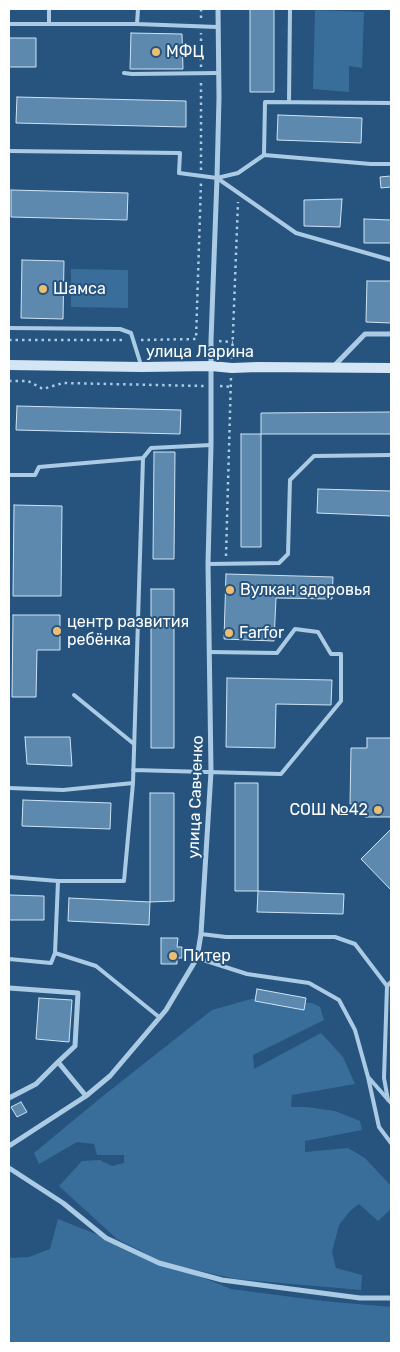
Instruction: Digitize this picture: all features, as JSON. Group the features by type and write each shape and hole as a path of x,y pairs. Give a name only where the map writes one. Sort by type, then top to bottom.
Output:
{"main road":[{"name":"улица Ларина","path":"9,365 142,368 211,366 232,368 391,368"}],"street":[{"name":"улица Савченко","path":"9,1146 86,1096 110,1076 166,1010 196,958 201,934 211,772 208,564 211,445 210,340 218,178 218,9"},
{"path":"332,367 365,334 391,334"},
{"path":"9,988 78,993 75,1046 36,1084 9,1098"},
{"path":"58,1062 86,1096"},
{"path":"9,1168 63,1203 106,1238 159,1263 222,1280 360,1298 391,1298"}],"lane":[{"path":"49,9 49,24"},
{"path":"137,24 138,9"},
{"path":"289,102 290,9"},
{"path":"9,24 137,24 218,27"},
{"path":"124,73 218,73"},
{"path":"264,155 265,102 391,103"},
{"path":"9,152 180,153 179,173 218,178 238,173 264,155 391,164"},
{"path":"218,178 296,233 391,260"},
{"path":"9,328 120,329 131,333 142,368"},
{"path":"9,877 58,881 124,881 133,770 143,458 151,448 211,445"},
{"path":"208,564 279,564 288,554 290,480 314,456 391,455"},
{"path":"9,475 35,475 39,467 143,458"},
{"path":"133,770 281,774 341,701 341,654 331,654 318,632 295,629 277,653 209,652"},
{"path":"74,695 134,744"},
{"path":"9,788 63,790 132,783"},
{"path":"9,959 51,963 55,953 58,881"},
{"path":"201,934 334,937 355,944 387,986 384,1078 390,1101"},
{"path":"55,953 96,966 159,1017"},
{"path":"196,958 247,974 309,983 339,1000 355,1030 379,1127 391,1143"},
{"path":"387,986 391,982"},
{"path":"368,1077 390,1101"}],"path":[{"path":"9,340 196,339 201,176 201,9"},
{"path":"225,564 238,192"},
{"path":"9,381 28,381 43,389 63,383 231,387"}],"shaded area":[{"path":"315,10 364,12 362,68 349,66 349,92 313,89"},
{"path":"71,269 128,270 128,308 71,307"},
{"path":"251,999 312,1003 320,1007 324,1020 253,1055 254,1069 321,1033 343,1057 355,1084 292,1095 291,1107 335,1111 360,1121 362,1130 305,1141 305,1152 348,1148 365,1158 391,1186 391,1209 378,1221 359,1204 350,1211 339,1225 332,1252 336,1268 362,1275 361,1290 236,1279 169,1264 231,1289 323,1301 391,1307 391,1343 9,1343 9,1258 29,1257 50,1249 58,1219 151,1256 117,1239 59,1186 82,1161 100,1160 112,1166 124,1163 124,1155 97,1155 94,1144 77,1142 39,1164 34,1153 212,1010"}],"building":[{"path":"250,9 274,9 274,92 250,92"},
{"name":"МФЦ","path":"131,33 182,34 183,69 130,69"},
{"path":"9,38 36,38 36,67 9,67"},
{"path":"17,97 186,101 186,127 16,123"},
{"path":"278,115 362,118 361,143 277,140"},
{"path":"391,176 391,187 381,188 380,177"},
{"path":"11,190 128,193 127,220 11,217"},
{"path":"342,199 340,227 304,226 304,200"},
{"path":"364,219 391,220 391,243 364,243"},
{"name":"Шамса","path":"22,260 64,261 63,319 21,318"},
{"path":"367,281 391,281 391,323 366,322"},
{"path":"17,406 181,410 180,434 16,430"},
{"path":"391,412 391,434 261,434 261,413"},
{"path":"241,434 261,434 261,547 241,547"},
{"path":"154,452 175,452 174,559 153,559"},
{"path":"318,489 391,491 391,516 317,513"},
{"path":"14,505 62,506 61,596 13,596"},
{"path":"226,574 333,577 332,599 276,598 274,641 224,639"},
{"path":"151,589 174,589 174,748 151,748"},
{"path":"13,615 60,615 60,650 37,650 36,697 12,697"},
{"path":"227,678 332,680 331,705 276,704 275,748 226,747"},
{"path":"25,737 70,737 72,766 27,764"},
{"name":"СОШ №42","path":"367,738 391,738 391,817 365,817 365,804 350,804 351,748 367,748"},
{"path":"235,783 258,783 258,891 235,891"},
{"path":"150,793 174,793 174,901 150,902"},
{"path":"23,800 111,803 110,829 22,826"},
{"path":"391,829 391,890 361,859"},
{"path":"258,891 344,894 343,914 257,912"},
{"path":"9,895 44,896 44,920 9,920"},
{"path":"69,898 150,902 149,925 68,921"},
{"path":"161,938 178,938 177,947 182,947 182,958 177,958 177,964 161,964"},
{"path":"257,989 306,998 304,1010 255,1001"},
{"path":"39,998 72,1000 69,1042 36,1039"},
{"path":"21,1102 27,1112 17,1117 11,1107"}],"place":[{"name":"МФЦ","path":"156,52"},
{"name":"Шамса","path":"43,289"},
{"name":"Вулкан здоровья","path":"230,590"},
{"name":"центр развития ребёнка","path":"57,631"},
{"name":"Farfor","path":"229,633"},
{"name":"СОШ №42","path":"378,810"},
{"name":"Питер","path":"173,956"}]}
